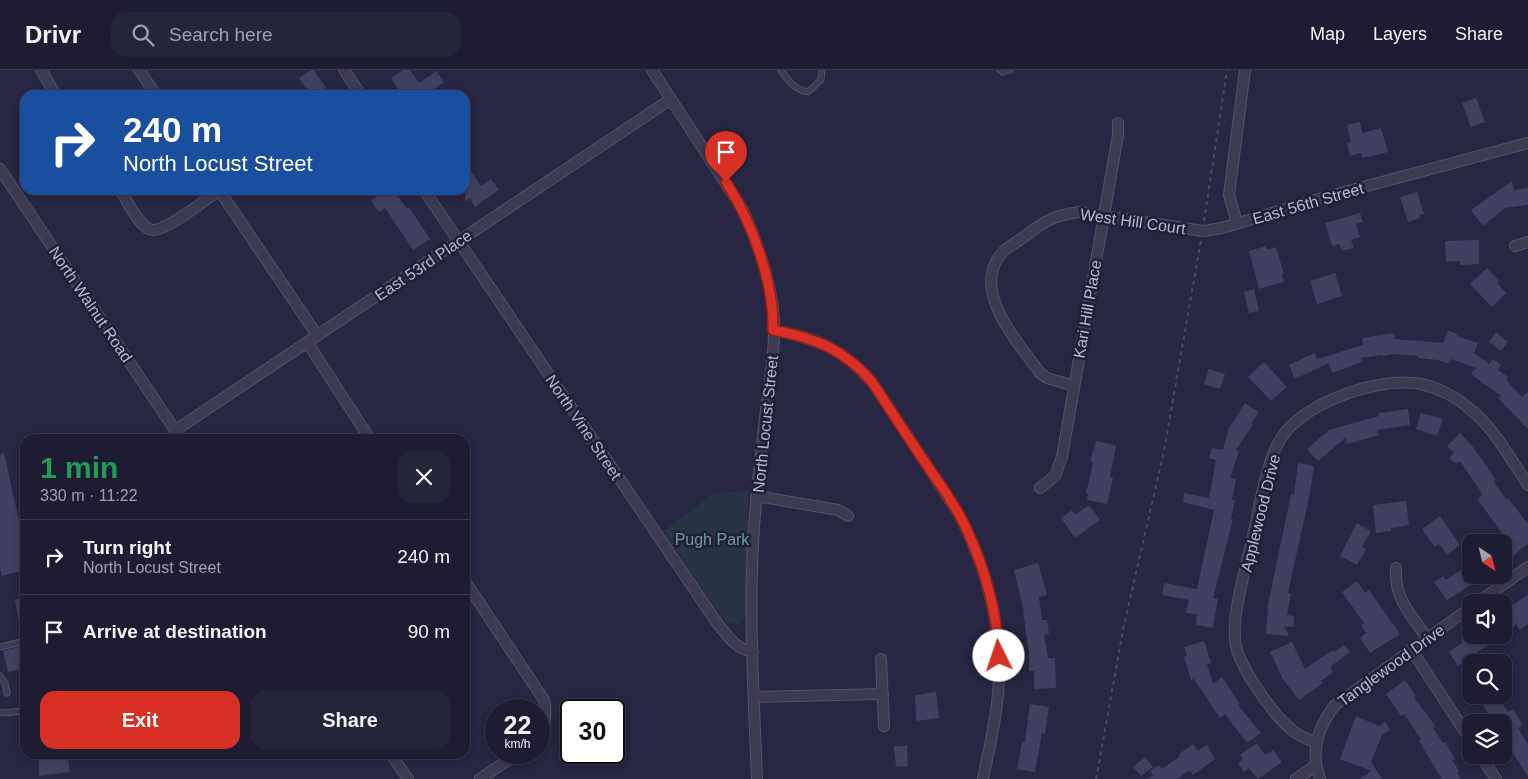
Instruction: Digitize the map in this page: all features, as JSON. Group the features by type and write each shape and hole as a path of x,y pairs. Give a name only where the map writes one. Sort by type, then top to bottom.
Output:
{"street":[{"path":"41,70 53,90"},
{"path":"139,70 153,90"},
{"path":"344,70 357,90"},
{"name":"North Locust Street","path":"652,70 743,210 761,258 774,318 773,351 756,496 753,546 753,652 757,779"},
{"name":"East 56th Street","path":"1245,70 1229,195 1238,223 1528,143"},
{"name":"East 53rd Place","path":"178,434 308,342 671,99"},
{"name":"Kari Hill Place","path":"1040,488 1055,476 1062,457 1118,135 1118,123"},
{"name":"North Walnut Road","path":"0,169 178,434"},
{"path":"123,195 140,220 148,229 153,230 160,229 212,195"},
{"path":"223,195 318,336"},
{"name":"North Vine Street","path":"427,195 715,620 737,645 742,649 753,652"},
{"name":"West Hill Court","path":"1074,386 1058,382 1040,373 1001,317 995,304 991,287 993,269 1002,253 1041,224 1058,215 1079,212 1203,231 1238,223"},
{"path":"1515,246 1528,242"},
{"path":"773,330 799,335 828,345 862,370 894,415 967,529 983,571 992,604 998,638 999,673 996,716 983,779"},
{"path":"308,342 367,434"},
{"name":"Applewood Drive","path":"1316,742 1292,730 1276,714 1243,665 1235,638 1237,609 1268,473 1275,450 1288,430 1313,408 1339,397 1388,384 1402,382 1422,384 1455,397 1478,416 1493,433 1528,485"},
{"path":"756,496 838,510 848,516"},
{"path":"1489,594 1528,567"},
{"path":"1396,568 1396,586 1400,598 1427,638"},
{"path":"470,589 543,699"},
{"name":"Tanglewood Drive","path":"1320,779 1316,766 1316,742 1327,716 1335,705 1462,613"},
{"path":"1411,649 1462,727"},
{"path":"881,659 884,726"},
{"path":"754,698 882,694"},
{"path":"394,759 408,779"},
{"path":"480,779 502,764"},
{"path":"1486,764 1496,779"},
{"path":"1296,779 1316,766"}],"lane":[{"path":"781,70 800,91 808,92 821,80 822,70"},
{"path":"1000,70 1002,72 1010,70"},
{"path":"0,647 20,642"},
{"path":"0,676 6,683 8,693"},
{"path":"0,713 20,711"}],"path":[{"path":"1096,779 1124,625 1164,451 1203,231 1228,70"}],"green space":[{"name":"Pugh Park","path":"748,491 747,613 739,624 728,623 710,601 664,531 714,493"}],"building":[{"path":"314,70 328,90 307,90 299,78"},
{"path":"403,70 410,70 419,83 436,71 444,82 432,90 399,90 391,78"},
{"path":"1476,98 1485,122 1471,127 1462,103"},
{"path":"1360,122 1362,133 1381,128 1388,152 1363,158 1361,153 1350,156 1347,143 1351,142 1347,125"},
{"path":"470,170 481,186 491,179 499,190 475,207 470,198 465,202 465,195 470,195"},
{"path":"1512,181 1514,190 1528,188 1528,205 1505,208 1483,226 1471,210"},
{"path":"1417,192 1424,214 1419,215 1420,218 1408,222 1400,197"},
{"path":"397,195 407,209 409,207 430,239 413,250 385,208 379,212 371,200 378,196"},
{"path":"1360,213 1363,222 1356,224 1360,237 1351,240 1354,248 1342,251 1339,244 1332,246 1325,223"},
{"path":"1479,240 1479,264 1460,265 1460,261 1446,262 1445,241"},
{"path":"1266,246 1267,250 1276,247 1284,274 1282,275 1284,282 1259,289 1249,251"},
{"path":"1487,268 1499,281 1497,283 1506,293 1492,307 1470,284"},
{"path":"1335,273 1342,296 1317,304 1310,281"},
{"path":"1254,289 1259,311 1249,313 1244,292"},
{"path":"1448,330 1457,334 1457,336 1478,343 1474,353 1489,364 1493,359 1501,365 1498,370 1508,377 1506,380 1522,397 1528,391 1528,429 1498,398 1501,396 1471,374 1476,368 1451,359 1449,364 1438,360 1418,358 1418,356 1382,355 1361,358 1362,362 1332,373 1329,363 1295,379 1289,365 1314,353 1317,359 1363,345 1362,338 1394,333 1395,339 1443,343"},
{"path":"1496,332 1508,342 1501,351 1489,342"},
{"path":"1264,362 1287,387 1271,401 1248,377"},
{"path":"1209,369 1225,374 1220,389 1204,384"},
{"path":"1245,403 1259,412 1236,450 1239,451 1230,478 1236,479 1232,500 1235,500 1231,519 1233,519 1213,598 1218,599 1213,628 1196,625 1197,614 1186,613 1189,600 1162,595 1164,583 1197,589 1214,510 1183,502 1184,493 1209,498 1216,460 1209,458 1212,448 1223,450 1229,428"},
{"path":"1408,409 1410,425 1377,430 1379,435 1347,444 1346,437 1318,461 1307,449 1329,430 1379,416 1379,413"},
{"path":"1421,413 1443,419 1437,436 1416,429"},
{"path":"1460,433 1473,447 1496,480 1493,481 1506,499 1508,498 1528,524 1528,543 1513,556 1512,534 1503,534 1477,499 1483,495 1460,461 1456,464 1449,458 1454,453 1447,446"},
{"path":"1096,441 1115,445 1116,447 1110,477 1113,478 1107,504 1087,500 1088,494 1086,493 1092,468 1092,461 1090,461"},
{"path":"4,453 20,521 20,571 2,576 0,568 0,454"},
{"path":"1298,463 1314,466 1288,593 1291,594 1287,615 1294,616 1293,627 1284,626 1289,636 1266,634 1268,605 1291,494 1294,495"},
{"path":"1406,501 1409,525 1391,528 1391,531 1376,533 1373,505"},
{"path":"1089,505 1100,520 1075,538 1061,518 1072,510 1075,515"},
{"path":"1440,516 1460,545 1447,555 1439,544 1435,547 1422,529"},
{"path":"1357,523 1371,531 1362,547 1366,549 1357,565 1340,556"},
{"path":"1038,563 1047,595 1039,597 1042,620 1047,620 1049,634 1044,635 1048,658 1055,658 1056,688 1034,689 1034,671 1029,671 1024,611 1014,570"},
{"path":"1462,569 1462,584 1472,584 1447,600 1434,582 1443,576 1446,580"},
{"path":"1357,581 1365,593 1369,590 1400,634 1370,653 1360,638 1366,633 1361,625 1364,623 1342,592"},
{"path":"1528,594 1528,624 1520,630 1516,624 1512,627 1512,605"},
{"path":"20,598 20,627 15,600"},
{"path":"1204,641 1211,663 1207,664 1213,684 1222,677 1240,704 1238,705 1261,733 1247,743 1225,714 1220,718 1194,679 1191,680 1184,657 1187,656 1184,647"},
{"path":"1292,642 1305,669 1332,650 1334,652 1344,645 1350,652 1330,667 1333,672 1321,681 1323,683 1299,700 1283,679 1270,652"},
{"path":"1462,643 1489,644 1475,654 1462,654 1462,663 1458,666 1449,652"},
{"path":"20,647 20,669 8,672 3,651"},
{"path":"1405,680 1416,696 1414,697 1436,727 1433,728 1443,743 1445,742 1455,759 1452,760 1459,771 1457,772 1461,779 1442,779 1419,741 1421,739 1404,714 1401,716 1386,694"},
{"path":"936,692 939,718 916,721 915,695"},
{"path":"1030,704 1049,707 1045,734 1042,733 1035,772 1017,769 1022,742 1025,742"},
{"path":"1482,704 1502,704 1508,712 1513,709 1523,725 1518,728 1528,744 1528,776 1512,752 1512,714 1489,714"},
{"path":"1356,716 1379,726 1385,722 1390,730 1382,735 1371,762 1382,779 1360,779 1371,771 1340,759"},
{"path":"1257,743 1265,755 1273,750 1282,762 1258,779 1249,768 1244,772 1238,763 1243,759 1240,755"},
{"path":"1193,744 1198,751 1207,745 1215,759 1193,775 1189,770 1177,779 1148,779 1153,775 1150,771 1159,765 1162,769"},
{"path":"894,746 907,746 908,766 896,767"},
{"path":"1145,757 1153,767 1141,776 1133,767"},
{"path":"39,759 68,759 70,772 39,776"}],"route":[{"path":"726,182 743,210 761,258 774,318 773,330 799,335 828,345 862,370 872,382 959,514 972,540 983,571 992,604 999,656"}]}
